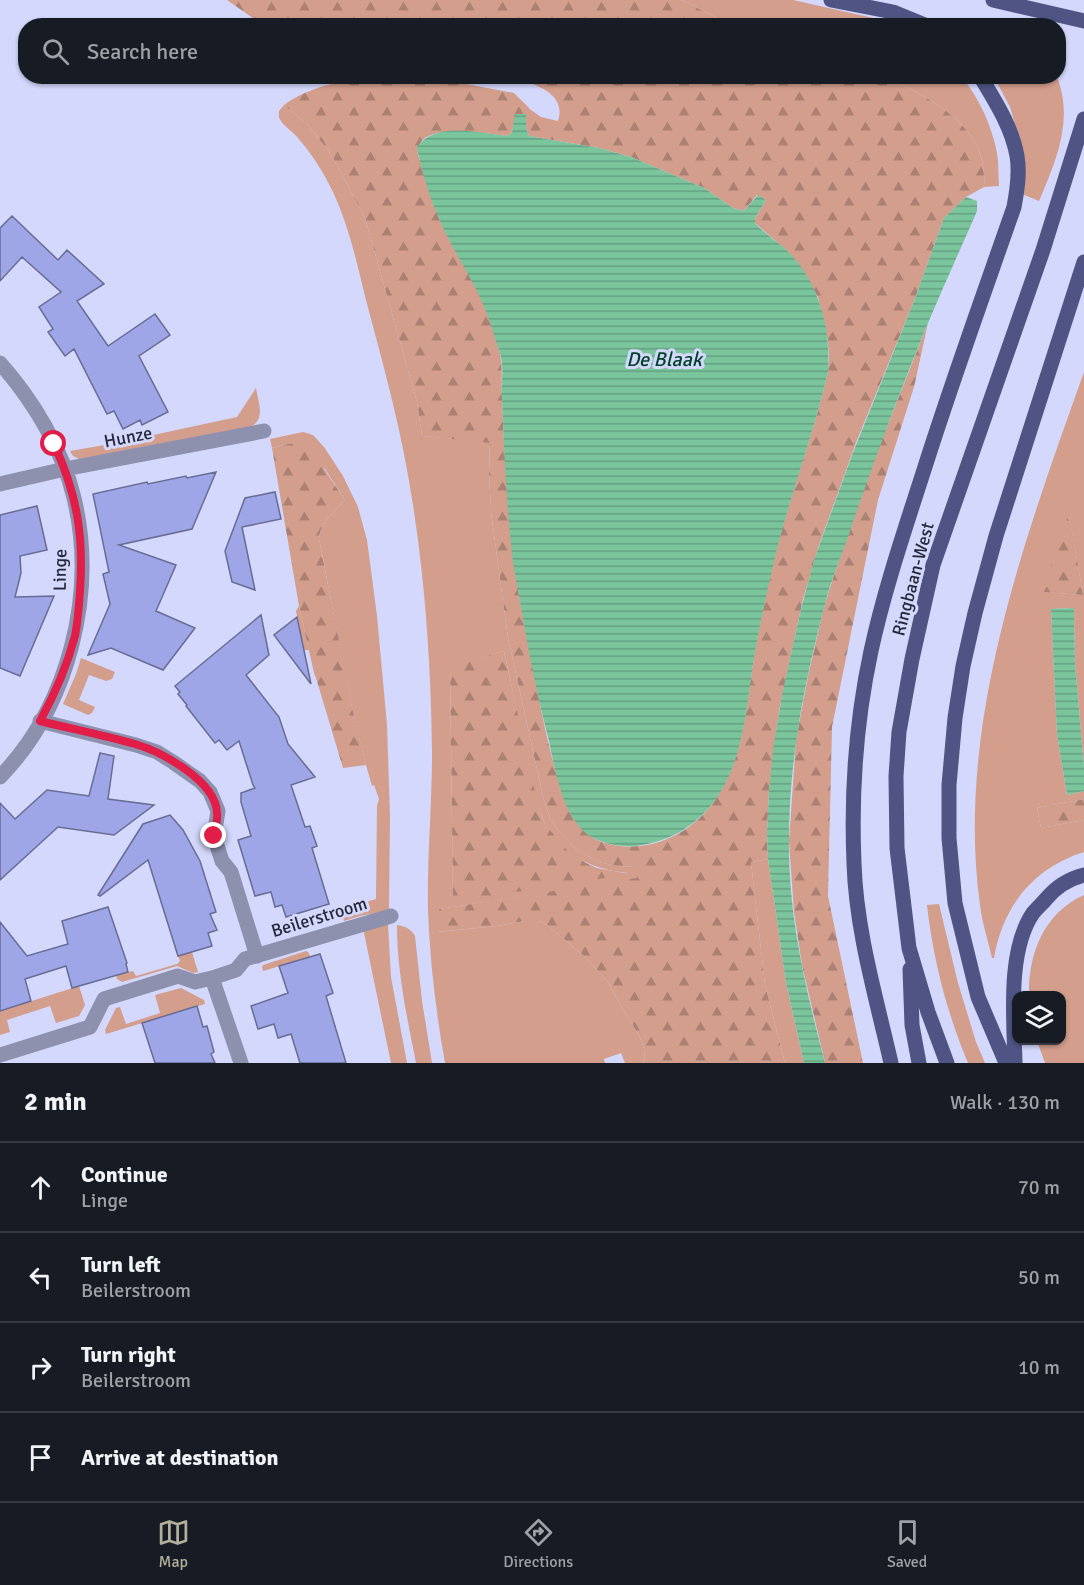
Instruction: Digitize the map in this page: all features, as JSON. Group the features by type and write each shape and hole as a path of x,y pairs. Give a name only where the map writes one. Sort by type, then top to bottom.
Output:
{"main road":[{"path":"831,0 893,12 908,18"},
{"path":"993,0 1084,21"},
{"path":"891,1063 857,904 854,864 855,759 862,698 871,650 897,554 945,405 1014,207 1018,183 1017,157 1009,129 984,84"},
{"name":"Ringbaan-West","path":"947,1063 928,1012 909,948 897,848 896,776 899,732 912,659 933,565 1043,250 1084,119"},
{"path":"1005,1063 978,997 955,903 949,838 949,785 955,718 963,666 996,536 1084,262"},
{"path":"1015,1063 1014,996 1016,963 1021,938 1033,914 1053,891 1071,878 1084,875"},
{"path":"909,948 912,1025 919,1063"}],"street":[{"name":"Linge","path":"0,363 35,410 65,469 80,525 81,577 75,636 63,674 54,695 23,750 0,777"},
{"name":"Hunze","path":"0,484 65,469 264,431"},
{"name":"Beilerstroom","path":"40,721 136,745 157,753 189,772 210,792 218,812 214,836 222,861 231,872 257,956"},
{"name":"Beilerstroom","path":"0,1054 90,1027 104,999 178,976 195,982 212,978 236,970 245,959 392,915"},
{"path":"212,978 241,1063"}],"green space":[{"path":"227,0 682,0 717,18 253,18"},
{"path":"682,0 793,0 874,18 717,18"},
{"path":"331,84 466,84 514,93 541,117 558,121 560,111 554,97 532,84 901,84 922,95 955,118 968,131 977,147 983,166 984,187 966,197 944,218 914,301 857,440 819,545 803,599 779,711 769,791 768,859 751,862 765,985 785,1063 645,1063 644,1048 639,1035 608,982 584,956 547,925 539,921 525,921 436,932 439,909 637,878 635,867 598,862 576,849 556,828 550,818 544,801 508,638 491,512 490,443 422,436 417,402 365,218 332,156 309,126 284,105 315,89","holes":["516,114 526,114 526,128 529,136 599,148 631,157 704,188 733,208 744,211 757,195 766,200 755,218 755,223 786,250 818,297 828,342 828,372 789,504 764,602 746,713 732,767 715,800 696,821 674,836 648,845 620,846 594,838 575,821 561,789 544,726 515,569 508,504 500,354 484,304 440,220 418,155 420,144 428,137 439,133 454,131 508,136 512,132"]},
{"path":"901,84 967,84 979,103 992,133 998,157 999,186 984,187 983,166 977,147 968,131 955,118 922,95"},
{"path":"998,84 1059,84 1064,109 1061,140 1039,201 1022,194 1019,138 1010,107"},
{"path":"284,105 309,126 332,156 365,218 417,402 422,436 490,442 491,512 508,638 544,801 550,818 556,828 576,849 598,862 636,867 637,879 439,909 437,932 525,921 539,921 547,925 584,956 608,982 639,1035 644,1048 645,1063 625,1063 621,1053 604,1059 605,1063 445,1063 434,987 428,911 432,753 428,639 421,562 410,486 390,393 344,218 322,171 303,144 281,121 279,111","holes":["504,651 535,793 548,829 566,850 577,857 601,868 629,873 453,901 450,667"]},
{"path":"928,323 914,387 878,500 832,727 828,896 863,1063 825,1063 802,965 794,912 789,841 796,740 808,676 834,575 875,457"},
{"path":"1084,372 1084,766 1075,664 1074,608 1051,609 1057,735 1067,795 1084,791 1084,799 1037,808 1041,828 1084,820 1084,852 1050,868 1023,892 1005,922 994,958 992,958 981,912 975,837 977,769 986,701 1019,566 1039,500","holes":["1069,515 1083,595 1043,592"]},
{"path":"256,388 260,414 256,423 251,427 81,460 73,456 70,451 237,417"},
{"path":"303,432 313,435 324,447 343,476 358,507 367,540 387,725 390,815 389,909 344,921 341,909 376,899 379,799 374,785 372,786 356,725 319,539 325,523 345,500 325,469 292,443 272,448 270,439"},
{"path":"292,443 314,454 345,500 325,523 319,539 352,707 366,765 343,768 314,673 299,606 272,448"},
{"path":"1069,513 1083,595 1042,592"},
{"path":"299,606 309,650 304,650 296,611"},
{"path":"504,651 534,788 542,817 548,828 567,850 586,863 597,868 630,874 453,902 450,666"},
{"path":"81,658 115,672 112,679 106,681 89,675 79,700 95,707 88,715 63,704"},
{"path":"1084,799 1084,820 1041,828 1037,808"},
{"path":"768,859 786,983 804,1063 785,1063 765,985 751,862"},
{"path":"1084,895 1084,1063 1045,1063 1038,1045 1066,1045 1066,991 1029,991 1029,980 1035,950 1041,936 1058,912"},
{"path":"939,904 958,983 976,1042 985,1063 968,1063 947,1005 937,966 927,905"},
{"path":"388,924 391,977 407,1063 391,1063 363,928"},
{"path":"397,925 408,928 415,936 432,1063 416,1063 401,977"},
{"path":"306,951 310,957 263,971 263,965"},
{"path":"192,952 198,972 193,973 177,966 122,982 117,979 116,975 133,971 136,976 177,964 180,961 178,956"},
{"path":"79,986 85,1005 79,1016 56,1023 50,1006 7,1020 10,1032 0,1035 0,1011"},
{"path":"181,988 204,1000 205,1004 106,1034 105,1030 116,1008 120,1007 126,1024 160,1013 155,995"}],"water":[{"name":"De Blaak","path":"515,114 526,114 526,128 529,136 599,148 631,157 704,188 733,208 744,211 758,195 766,200 755,218 755,223 790,253 803,270 817,297 826,327 828,372 777,549 757,639 745,720 737,754 724,786 700,817 668,838 642,845 615,845 590,836 583,831 571,815 562,794 536,685 512,557 505,472 501,358 484,306 437,214 417,150 417,147 426,139 447,131 473,131 508,136 512,132"},
{"path":"966,197 977,201 977,211 898,397 849,533 827,597 804,694 792,781 789,868 800,953 825,1063 804,1063 786,983 768,859 769,791 782,695 814,560 852,455 914,301 944,218"},
{"path":"1074,608 1075,664 1084,791 1067,795 1057,735 1051,609"}],"building":[{"path":"12,216 58,260 67,250 104,284 77,301 108,346 155,314 170,335 139,356 168,412 142,425 140,420 123,429 114,411 107,414 74,349 65,356 48,332 53,329 39,307 61,292 22,257 0,281 0,228"},
{"path":"216,472 192,529 119,545 176,565 156,611 195,628 163,670 111,648 88,655 110,604 103,574 109,572 93,494 147,482 148,484"},
{"path":"275,492 281,519 242,527 255,590 232,582 225,551 245,498"},
{"path":"37,506 47,550 20,556 21,573 15,597 54,596 20,676 0,668 0,515"},
{"path":"261,615 269,655 246,675 279,717 288,744 315,777 291,785 305,827 310,826 317,846 312,848 329,904 286,917 282,905 275,907 271,892 255,896 238,840 251,836 241,802 241,793 255,788 239,741 227,750 219,740 215,743 186,706 175,686"},
{"path":"297,617 311,684 274,635"},
{"path":"100,753 114,756 108,799 154,805 114,835 58,827 0,880 0,803 15,819 47,790 89,796"},
{"path":"170,815 183,830 200,861 216,912 210,914 217,930 208,933 212,946 178,956 148,860 100,896 98,895 143,824"},
{"path":"108,907 128,972 72,988 66,966 25,979 31,1001 0,1011 0,922 27,956 68,944 62,921"},
{"path":"320,954 333,993 326,996 346,1063 300,1063 291,1034 278,1038 274,1024 258,1029 251,1006 288,993 279,966"},
{"path":"197,1006 203,1027 207,1026 214,1052 211,1054 215,1063 155,1063 142,1023"}],"route":[{"path":"54,444 74,496 80,525 81,577 75,636 63,674 40,721 136,745 173,762 200,781 210,792 218,812 214,836"}]}
